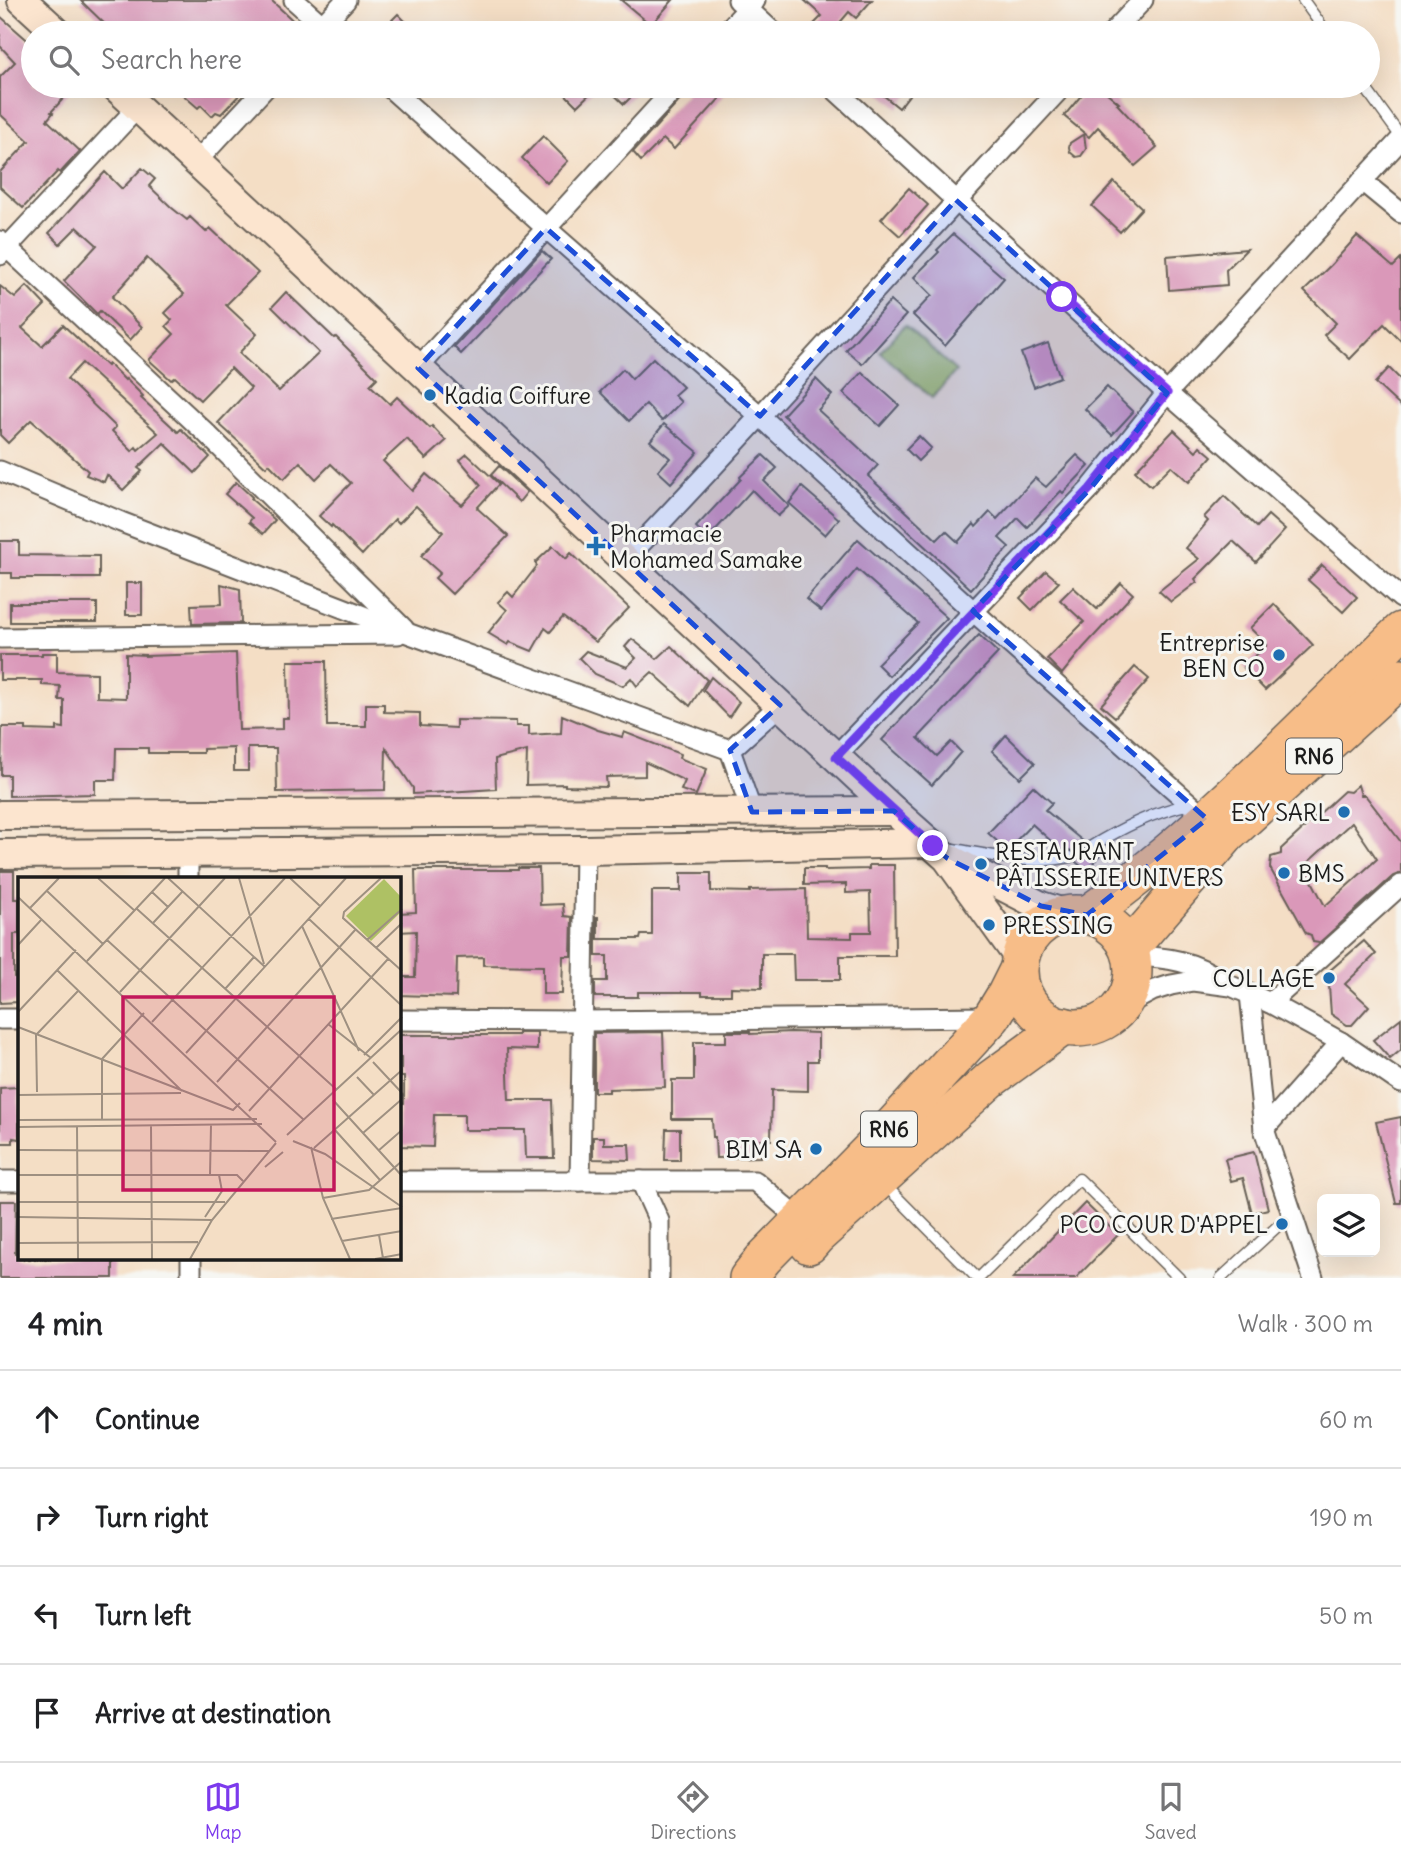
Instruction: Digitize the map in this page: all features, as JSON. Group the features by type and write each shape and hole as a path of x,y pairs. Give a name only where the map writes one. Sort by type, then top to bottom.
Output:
{"highway":[{"name":"RN6","path":"748,1278 992,1017 1006,994 1029,937 1046,922 1077,915 1122,890 1199,812 1401,631"},
{"name":"RN6","path":"1130,953 1227,835 1400,681"},
{"path":"1077,915 1105,922 1119,934 1130,953 1133,975 1128,993 1118,1009"},
{"path":"1019,964 1021,989 1031,1006 1046,1019 1064,1027"},
{"name":"RN6","path":"780,1278 816,1237 991,1079 1064,1027 1084,1027 1103,1021 1118,1009"}],"main road":[{"path":"22,0 45,21"},
{"path":"128,98 937,849 1041,906 1077,915"},
{"path":"0,815 894,811"},
{"path":"0,854 188,866 585,850 937,849"},
{"path":"937,849 1019,964"}],"street":[{"path":"294,0 314,21"},
{"path":"330,21 346,0"},
{"path":"1123,21 1143,0"},
{"path":"734,21 747,3 763,21"},
{"path":"196,162 256,98"},
{"path":"401,98 760,416 973,611 1199,812"},
{"path":"418,368 666,98"},
{"path":"844,98 1167,393 1401,598"},
{"path":"625,561 733,447 1052,98"},
{"path":"138,107 2,248 205,432 410,634"},
{"path":"836,757 1090,489 1167,393 1401,138"},
{"path":"1362,181 1401,213"},
{"path":"0,471 121,522 410,634 730,750"},
{"path":"0,638 410,634"},
{"path":"730,750 780,705"},
{"path":"730,750 752,812"},
{"path":"580,1181 585,850"},
{"path":"1270,1003 1401,885"},
{"path":"1130,953 1176,959 1198,967 1341,1042 1401,1083"},
{"path":"1118,1009 1152,991 1171,985 1193,981 1231,986"},
{"path":"1250,994 1264,1129 1313,1278"},
{"path":"401,1020 992,1017"},
{"path":"0,1019 18,1019"},
{"path":"1264,1129 1341,1042"},
{"path":"0,1181 18,1181"},
{"path":"401,1181 755,1181 800,1220"},
{"path":"640,1181 659,1221 659,1278"},
{"path":"191,1260 191,1278"}],"lane":[{"path":"1303,0 1318,21"},
{"path":"1373,98 1401,138"},
{"path":"1090,846 1143,818 1170,809 1199,812"},
{"path":"937,849 1036,861 1054,861 1070,857"},
{"path":"880,1181 978,1278 1079,1178 1180,1278"},
{"path":"1221,1278 1292,1213"}],"highlighted area":[{"path":"956,200 1167,393 1090,489 973,611 1207,819 1087,915 1041,906 947,858 894,811 752,812 730,750 780,705 418,368 546,228 760,416"}],"green space":[{"path":"905,325 956,371 932,398 880,352"}],"building":[{"path":"80,0 271,0 293,21 102,21"},
{"path":"621,0 673,0 655,21 646,21"},
{"path":"804,0 872,0 856,18 849,12 841,21 817,21 822,16"},
{"path":"398,14 405,21 391,21"},
{"path":"0,16 21,34 21,98 64,98 47,120 80,151 23,208 0,187 0,172 29,141 0,114 0,77 15,62 0,46"},
{"path":"187,98 236,98 221,114 216,112 212,116 201,105 198,108"},
{"path":"569,98 585,98 577,106"},
{"path":"618,98 630,98 624,104"},
{"path":"682,98 720,98 674,149 663,139 641,161 633,152"},
{"path":"887,98 907,98 899,108"},
{"path":"1079,98 1113,98 1157,147 1135,166 1098,127 1089,137 1064,116"},
{"path":"1084,134 1086,149 1081,156 1076,157 1070,152 1070,143"},
{"path":"543,136 568,161 547,183 522,158"},
{"path":"142,168 155,179 149,186 172,208 187,220 190,217 206,232 210,228 258,273 226,305 257,334 239,353 279,391 319,353 272,307 286,292 377,378 370,385 390,404 397,397 446,441 426,459 407,439 383,461 412,491 426,474 462,505 481,485 460,460 467,454 499,484 477,508 508,536 452,594 435,578 440,573 421,556 443,532 416,506 399,523 395,519 362,555 319,516 351,483 331,464 316,479 300,462 284,479 269,464 266,467 218,423 251,388 231,368 200,400 175,377 171,380 149,360 174,334 166,326 172,320 165,313 184,294 147,258 112,297 142,327 130,340 100,311 97,314 64,281 97,245 77,227 60,244 49,233 105,172 122,189"},
{"path":"1114,182 1142,208 1120,232 1092,206"},
{"path":"909,188 928,205 900,236 881,219"},
{"path":"953,234 1004,278 945,346 913,315 932,295 914,277"},
{"path":"1357,236 1393,267 1401,259 1401,341 1384,324 1350,359 1324,335 1336,323 1304,291"},
{"path":"1247,249 1226,270 1227,285 1169,290 1167,256"},
{"path":"542,251 551,259 461,354 454,347"},
{"path":"0,286 15,298 27,286 45,305 22,328 42,346 63,325 107,366 109,364 126,379 143,396 141,398 178,432 181,429 210,457 195,473 164,443 138,468 142,471 123,490 107,475 104,482 86,475 88,471 31,420 8,443 0,435","holes":["82,363 158,433 138,450 136,447 132,451 112,431 116,427 67,379"]},
{"path":"890,301 906,315 862,364 846,350"},
{"path":"1048,343 1060,377 1034,387 1021,353"},
{"path":"653,358 683,387 674,395 681,402 662,421 646,404 629,421 600,392 623,369 632,379"},
{"path":"1389,368 1401,380 1401,407 1375,383"},
{"path":"862,372 899,405 880,426 843,393"},
{"path":"816,379 832,395 818,410 878,465 868,476 937,540 946,531 958,542 974,524 976,527 990,512 997,519 1035,478 1046,487 1077,455 1089,466 1027,527 1018,518 999,538 1009,547 971,589 783,415"},
{"path":"1107,387 1133,412 1112,435 1085,409"},
{"path":"664,424 698,452 671,483 658,471 670,458 650,441"},
{"path":"1174,430 1196,451 1200,446 1212,456 1189,482 1171,466 1151,486 1135,471"},
{"path":"919,436 931,448 918,461 906,449"},
{"path":"763,455 777,468 764,481 789,506 778,516 752,490 708,538 696,527"},
{"path":"499,466 527,492 519,502 491,475"},
{"path":"236,482 275,520 263,534 249,522 252,518 225,494"},
{"path":"802,487 839,519 825,535 789,503"},
{"path":"1224,496 1257,527 1268,515 1285,530 1256,562 1233,541 1195,579 1197,582 1171,602 1159,591 1199,559 1186,548 1208,521 1204,517"},
{"path":"858,539 947,618 889,676 877,664 918,623 857,569 821,611 806,599"},
{"path":"0,541 19,541 19,555 99,556 99,578 12,578 12,573 0,573"},
{"path":"553,546 566,559 571,553 629,608 596,642 563,617 550,632 545,628 532,651 510,642 508,645 488,633 507,610 498,602 508,592 513,597 537,566 535,563"},
{"path":"1322,565 1357,597 1343,612 1308,580"},
{"path":"1046,571 1059,582 1032,610 1020,598"},
{"path":"126,583 142,583 142,615 126,615"},
{"path":"1121,583 1133,594 1062,674 1047,659 1084,622 1060,600 1073,587 1097,609"},
{"path":"221,584 240,589 241,623 192,624 191,605 222,604"},
{"path":"10,603 97,603 97,622 10,622"},
{"path":"1274,604 1313,645 1265,690 1243,667 1267,645 1250,628"},
{"path":"979,635 998,653 918,738 937,756 951,742 961,752 932,785 882,740"},
{"path":"632,639 657,659 671,646 707,680 690,706 652,672 637,686 631,678 623,686 595,674 579,658 586,651 627,667 636,658 625,647"},
{"path":"57,653 57,672 97,673 97,697 126,698 126,654 145,656 236,653 239,730 283,729 283,718 289,718 288,661 326,661 327,726 366,726 366,704 384,704 384,712 420,713 420,726 456,728 456,720 516,721 516,726 529,726 529,735 561,733 562,715 622,737 624,732 680,754 679,758 707,769 696,795 681,790 685,781 645,762 645,776 606,777 607,787 526,785 527,751 495,759 496,789 413,794 413,788 386,748 385,790 277,792 276,748 248,748 248,771 234,771 234,748 203,749 203,753 148,753 148,748 116,748 115,780 95,780 95,794 9,796 9,775 1,775 2,727 57,731 57,727 64,728 64,700 59,700 60,686 42,685 42,680 0,680 0,655"},
{"path":"1135,667 1149,679 1115,717 1101,705"},
{"path":"711,677 739,702 729,717 703,690"},
{"path":"1006,735 1035,763 1020,778 992,751"},
{"path":"1358,785 1361,795 1365,795 1401,842 1401,873 1393,876 1319,943 1313,942 1270,868 1271,857 1281,854 1281,849 1344,791 1350,792","holes":["1352,822 1377,859 1325,906 1304,866"]},
{"path":"1033,786 1052,803 1045,810 1084,842 1084,851 1100,855 1087,871 1076,862 1075,852 1062,851 1032,824 1007,850 988,833"},
{"path":"869,865 894,865 895,956 840,956 840,980 794,980 793,954 762,954 762,988 731,987 731,995 638,992 638,997 595,997 595,981 607,981 607,956 596,956 596,917 598,939 640,939 641,935 652,935 652,891 681,891 681,873 711,873 711,891 806,889 807,937 852,938 852,932 871,932 870,892 846,893 846,884 804,885 804,868 869,869"},
{"path":"539,868 540,905 563,904 564,916 572,917 571,956 563,956 562,994 543,994 543,966 483,965 483,957 457,958 456,997 401,995 401,977 415,977 416,931 401,932 401,913 416,912 415,870"},
{"path":"0,871 14,871 14,899 18,899 18,934 14,934 14,977 18,977 18,1002 0,1003"},
{"path":"1364,941 1376,954 1345,984 1369,1006 1352,1025 1347,1025 1331,1014 1328,972"},
{"path":"1401,1018 1401,1050 1390,1059 1373,1040"},
{"path":"663,1032 665,1087 594,1092 594,1033"},
{"path":"726,1032 818,1033 818,1061 808,1061 808,1091 772,1090 771,1140 761,1140 761,1157 716,1158 712,1119 672,1119 672,1080 694,1080 694,1042 726,1042"},
{"path":"537,1033 537,1050 507,1049 509,1100 552,1100 554,1158 526,1158 525,1130 464,1130 464,1115 434,1115 433,1147 401,1146 404,1077 401,1077 401,1035"},
{"path":"18,1087 18,1139 13,1138 13,1143 0,1143 0,1088"},
{"path":"1401,1117 1401,1203 1396,1203 1376,1122"},
{"path":"666,1129 680,1129 680,1160 665,1160"},
{"path":"593,1137 604,1137 604,1144 629,1144 630,1160 593,1159"},
{"path":"1254,1152 1268,1209 1252,1213 1243,1178 1231,1181 1225,1159"},
{"path":"0,1201 16,1201 15,1254 18,1254 18,1260 113,1260 113,1278 0,1278"},
{"path":"1085,1203 1118,1235 1076,1278 1013,1278"}],"place":[{"name":"Kadia Coiffure","path":"430,395"},
{"name":"Pharmacie Mohamed Samake","path":"596,546"},
{"name":"Entreprise BEN CO","path":"1279,655"},
{"name":"ESY SARL","path":"1344,812"},
{"name":"RESTAURANT PÂTISSERIE UNIVERS","path":"981,864"},
{"name":"BMS","path":"1284,873"},
{"name":"PRESSING","path":"989,925"},
{"name":"COLLAGE","path":"1329,978"},
{"name":"BIM SA","path":"816,1149"},
{"name":"PCO COUR D'APPEL","path":"1282,1224"}],"route":[{"path":"933,846 836,757 1090,489 1167,393 1062,297"}]}
